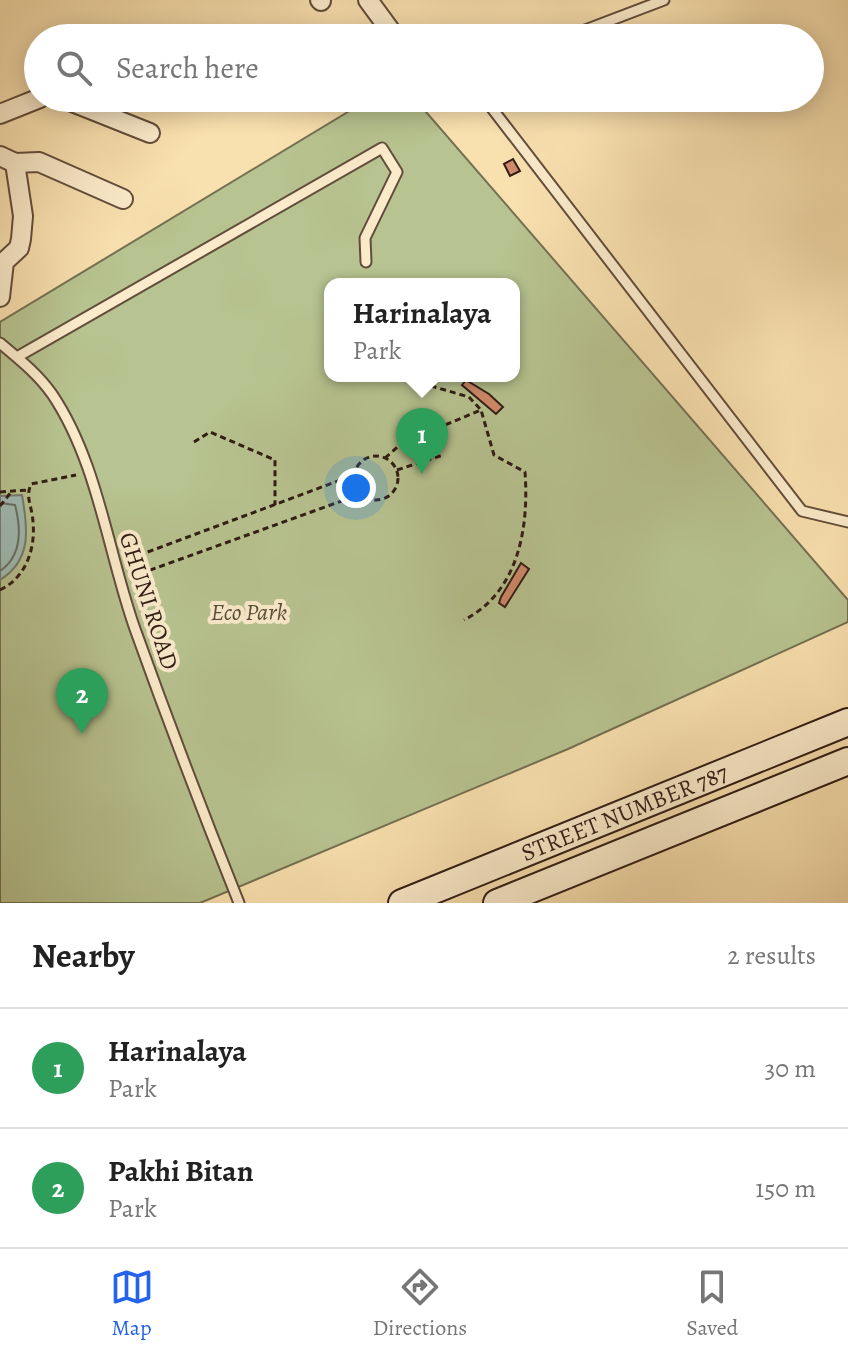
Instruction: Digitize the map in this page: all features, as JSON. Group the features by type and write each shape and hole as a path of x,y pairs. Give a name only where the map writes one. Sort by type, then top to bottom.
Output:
{"street":[{"path":"368,0 386,24"},
{"path":"0,114 24,104"},
{"path":"97,112 150,133"},
{"path":"0,297 4,262 19,248 23,216 7,160 39,162 123,199"},
{"name":"STREET NUMBER 787","path":"402,903 848,722"},
{"name":"STREET NUMBER 787","path":"497,903 848,761"}],"lane":[{"path":"601,24 664,0"},
{"path":"495,112 802,511 848,522"},
{"path":"17,357 382,148 397,172 365,238 366,262"},
{"name":"GHUNI ROAD","path":"0,343 53,395 87,472 163,706 239,903"}],"path":[{"path":"421,383 469,397 481,410 494,455 525,472 527,509 523,540 497,594 483,611 464,620"},
{"path":"385,458 402,443 481,410"},
{"path":"194,442 210,432 275,460 275,505"},
{"path":"397,470 443,455"},
{"path":"369,457 385,458 397,470 397,486 387,498 371,500 361,494 354,475 357,467 369,457"},
{"path":"0,590 14,582 33,547 28,490 31,484 87,472"},
{"path":"115,564 354,475"},
{"path":"0,492 28,490"},
{"path":"0,506 12,491"},
{"path":"121,581 361,494"}],"green space":[{"name":"Eco Park","path":"348,112 426,112 848,600 848,622 568,749 200,903 0,903 0,322"}],"water":[{"path":"22,495 26,520 23,553 18,563 0,580 0,496"}],"building":[{"path":"513,159 520,171 510,176 504,164"},
{"path":"469,382 503,407 496,414 462,385"},
{"path":"521,563 529,569 505,607 499,603 501,597"}],"place":[{"name":"Harinalaya","path":"422,474"},
{"name":"Pakhi Bitan","path":"82,734"}]}
